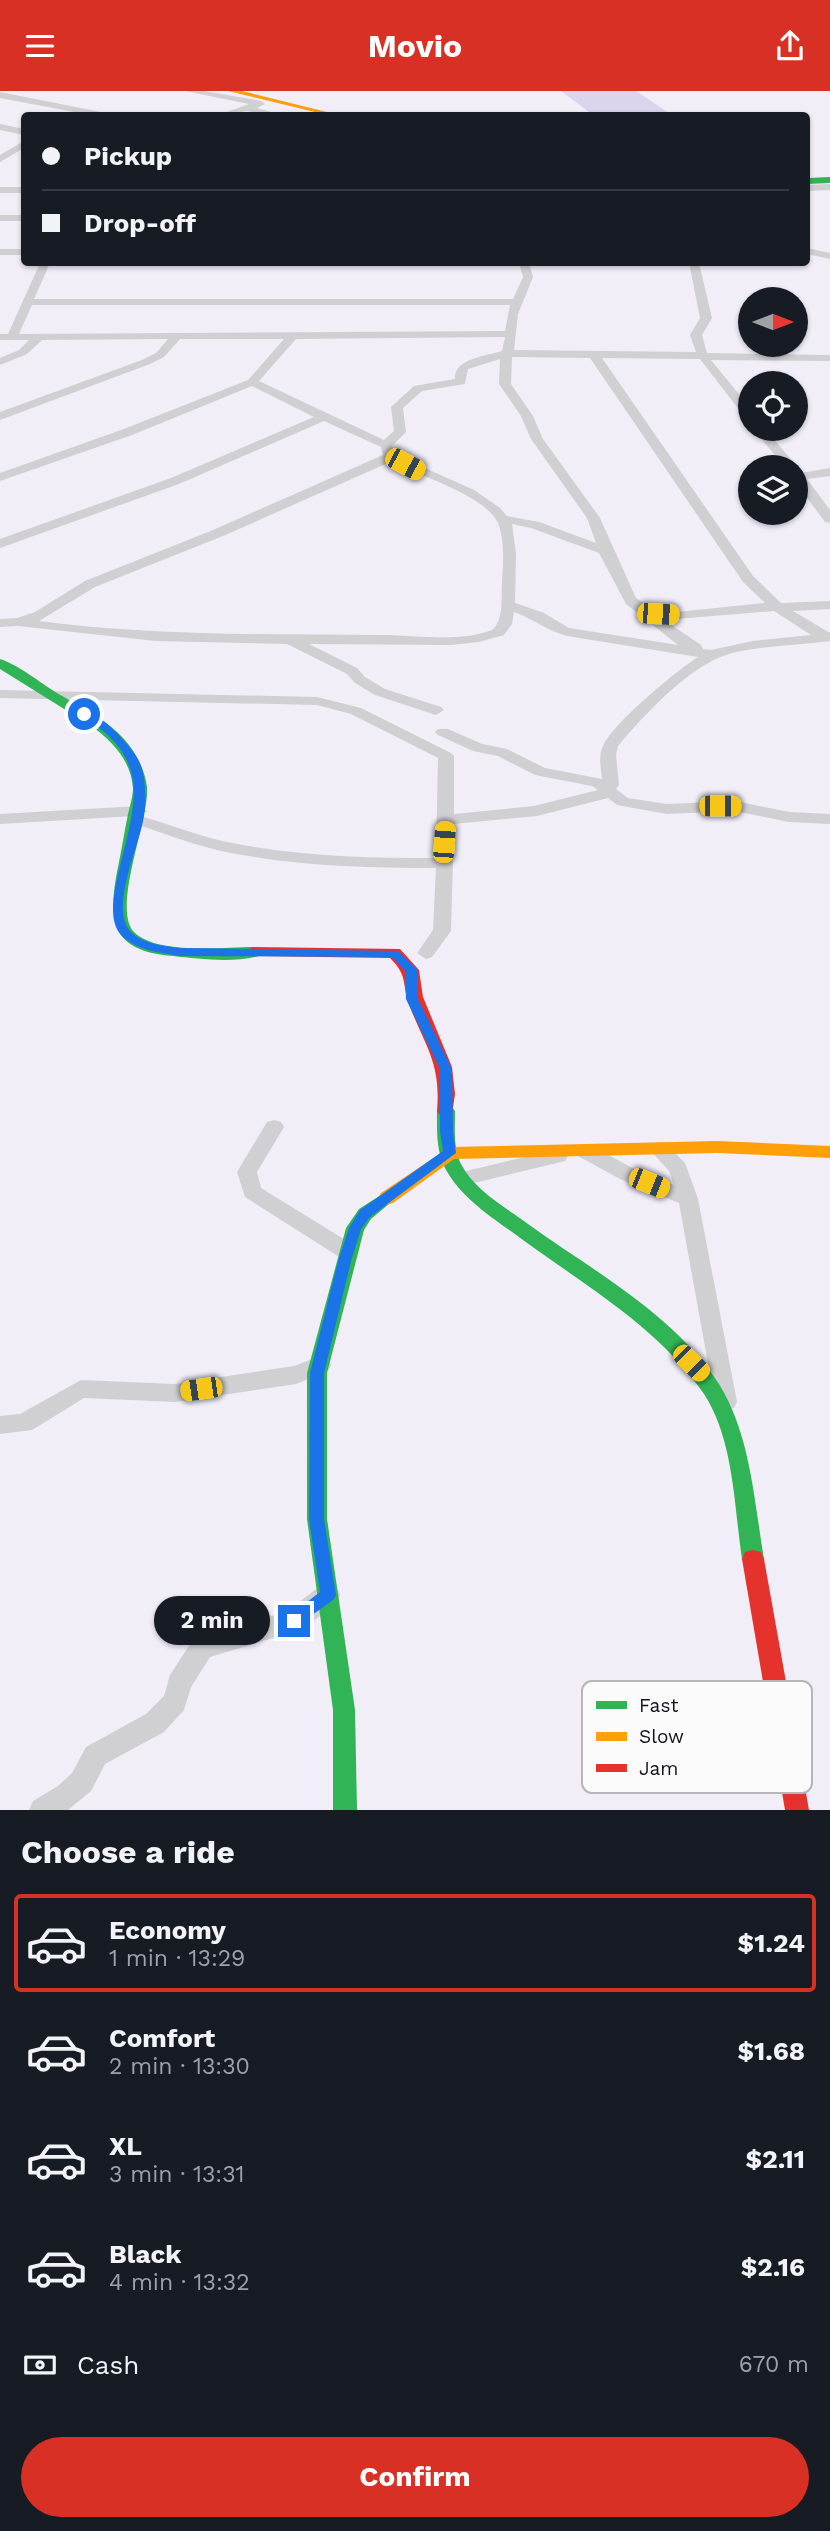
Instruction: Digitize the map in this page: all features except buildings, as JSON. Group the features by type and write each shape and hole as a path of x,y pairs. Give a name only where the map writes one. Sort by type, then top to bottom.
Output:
{"main road":[{"path":"232,91 271,107 311,112"},
{"path":"810,181 830,180"},
{"path":"0,663 102,724 127,749 138,772 139,815 126,861 117,910 125,933 151,947 180,952 394,953 411,969 412,999 446,1069 446,1131 452,1167 462,1179 526,1234 617,1297 664,1336 704,1377 721,1403 730,1426 777,1681"},
{"path":"345,1810 344,1710 317,1519 317,1373 355,1228 365,1214 450,1153 717,1147 830,1152"}],"street":[{"path":"189,91 271,107"},
{"path":"0,95 86,112"},
{"path":"233,112 247,108 271,107"},
{"path":"247,108 271,107"},
{"path":"0,127 21,131"},
{"path":"0,159 21,145"},
{"path":"0,159 21,159"},
{"path":"810,188 830,187"},
{"path":"0,190 21,190"},
{"path":"0,218 21,218"},
{"path":"0,252 21,252"},
{"path":"810,252 830,256"},
{"path":"44,266 6,337 511,334"},
{"path":"525,266 528,277 512,314 503,376 509,393 522,408 537,439 560,474 593,518 633,604 685,643 712,655"},
{"path":"695,266 706,318 698,327 696,338 705,357 738,400"},
{"path":"26,302 517,302"},
{"path":"0,477 116,437 252,382 292,335"},
{"path":"0,362 23,352 39,337"},
{"path":"0,416 146,362 160,355 175,338"},
{"path":"23,623 46,614 63,598 89,584 252,519 388,451 400,432 397,407 418,388 461,381 460,372 464,366 506,353 829,359"},
{"path":"595,356 738,566 777,607 828,638"},
{"path":"252,382 388,451 419,472 480,498 504,519 546,529 607,553"},
{"path":"0,544 174,481 324,417"},
{"path":"770,441 781,455"},
{"path":"808,472 830,471"},
{"path":"808,490 830,519"},
{"path":"0,623 96,631 288,640 480,638 504,628 508,605 510,544 504,519"},
{"path":"508,605 539,616 555,628 567,632 638,641 712,655"},
{"path":"645,611 682,615 830,605"},
{"path":"446,820 537,811 552,805 594,798 611,785 608,755 619,734 687,673 712,655 730,650 828,638"},
{"path":"288,640 352,671 358,680 385,695 419,702 436,710"},
{"path":"0,694 317,701 356,711 446,757 442,931 426,953"},
{"path":"443,732 478,748 502,752 541,772 597,782 623,802 667,809 735,806 789,817 830,819"},
{"path":"0,819 139,815 225,847 325,861 443,863"},
{"path":"274,1127 247,1172 252,1192 348,1252"},
{"path":"660,1150 678,1168 688,1199 730,1426"},
{"path":"462,1179 581,1151 629,1175 688,1199"},
{"path":"0,1425 24,1423 81,1389 175,1393 296,1375 320,1365"},
{"path":"42,1810 76,1789 91,1769 95,1756 155,1723 175,1702 178,1683 201,1649 215,1642 294,1621 328,1595"}],"shaded area":[{"path":"561,91 636,91 668,112 589,112"}],"traffic: fast":[{"path":"810,181 830,180"},
{"path":"0,663 98,724 110,733 130,756 140,789 119,901 121,921 126,933 135,941 149,947 166,950 204,953 253,952"},
{"path":"446,1111 449,1155 466,1185 646,1319 691,1364 711,1389 721,1407 735,1448 753,1559"},
{"path":"345,1810 344,1710 317,1519 317,1373 355,1228 365,1214 387,1198"}],"traffic: slow":[{"path":"232,91 322,112"},
{"path":"387,1198 450,1153 717,1147 830,1152"}],"traffic: jam":[{"path":"253,952 394,953 411,970 419,1009 440,1054 446,1078 446,1111"},
{"path":"753,1559 774,1681"},
{"path":"794,1793 797,1810"}],"route":[{"path":"84,714 102,724 127,749 138,772 138,820 126,861 117,910 125,933 151,947 180,952 394,953 411,969 412,999 446,1069 446,1131 450,1153 365,1214 355,1228 345,1261 317,1373 317,1519 328,1595 294,1621"}]}
